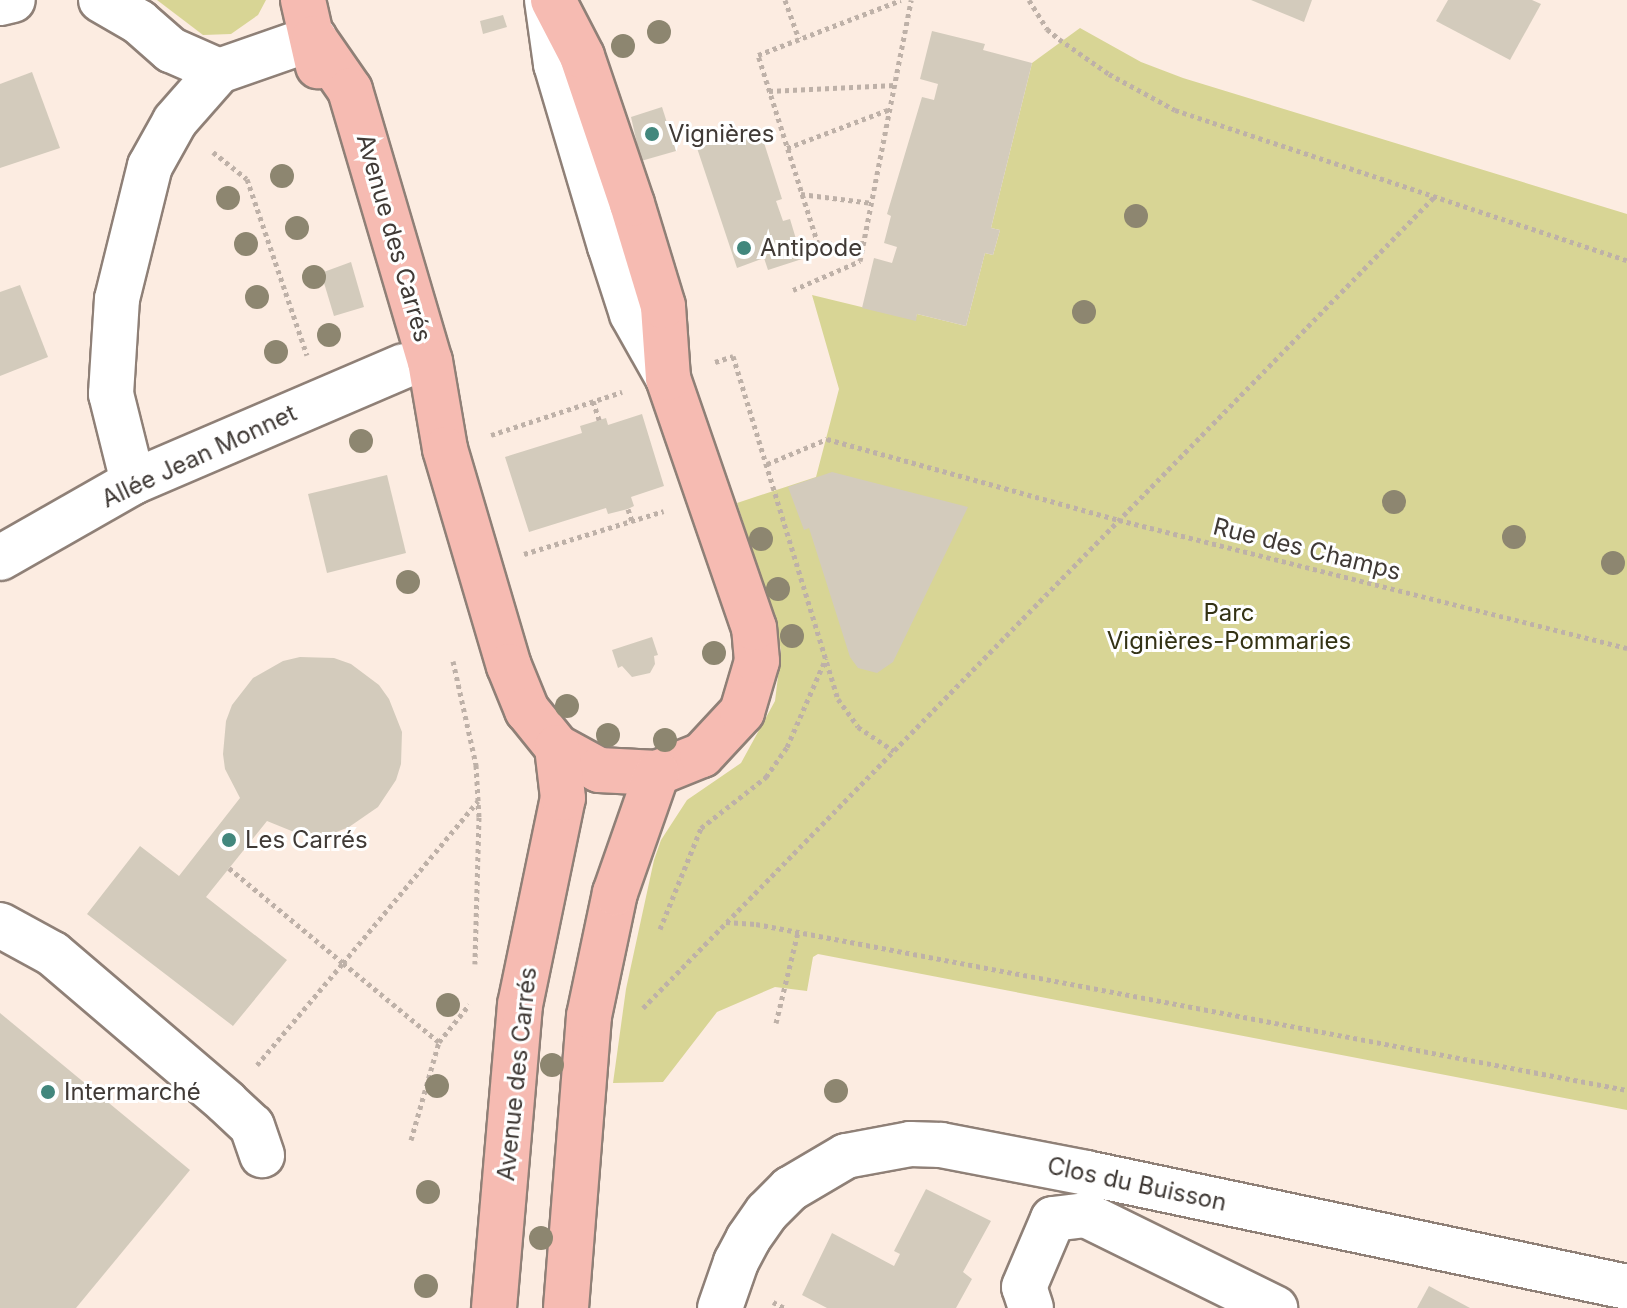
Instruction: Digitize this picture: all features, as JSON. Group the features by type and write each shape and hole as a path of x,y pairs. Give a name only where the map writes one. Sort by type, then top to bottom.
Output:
{"main road":[{"name":"Avenue des Carrés","path":"309,19 350,90 430,361 445,449 509,666 527,710 557,747 599,770 657,773 702,755 742,712 757,661 754,628 668,378 663,306 636,219 582,56 550,0"},
{"name":"Avenue des Carrés","path":"309,19 322,102 403,366 445,449"},
{"name":"Avenue des Carrés","path":"494,1308 520,1005 563,798 557,747"},
{"path":"566,1308 589,1016 615,893 657,773"}],"street":[{"path":"0,3 13,0"},
{"path":"101,0 139,22 171,50 219,71"},
{"path":"133,482 111,394 117,299 150,166 175,121 219,71 309,19"},
{"name":"Allée Jean Monnet","path":"0,558 133,482 403,366"},
{"path":"0,925 53,954 226,1102 252,1126 262,1155"},
{"name":"Clos du Buisson","path":"720,1308 736,1262 767,1212 790,1189 846,1156 877,1148 941,1145 1086,1194 1627,1287"},
{"path":"1031,1308 1024,1287 1053,1219 1086,1194 1275,1308"}],"path":[{"path":"785,0 799,39"},
{"path":"864,243 818,244 758,55 901,0"},
{"path":"793,290 860,261 911,0"},
{"path":"1029,0 1047,29 1059,39 1154,100 1202,120 1627,260"},
{"path":"769,91 895,85"},
{"path":"787,148 890,109"},
{"path":"175,121 247,179 322,400"},
{"path":"801,194 872,203"},
{"path":"640,1000 636,1015 1435,196"},
{"path":"593,401 599,420"},
{"name":"Rue des Champs","path":"767,464 827,439 1119,520 1627,648"},
{"path":"480,567 771,479"},
{"path":"628,509 632,521"},
{"path":"449,645 476,765 475,967"},
{"path":"657,940 701,828 766,777 787,747 826,657"},
{"path":"226,1102 478,800"},
{"path":"229,868 439,1042"},
{"path":"726,922 798,932 1627,1090"},
{"path":"776,1023 798,932"},
{"path":"411,1140 439,1042 475,997 520,1005"}],"green space":[{"path":"157,0 266,0 258,15 231,34 203,35"},
{"name":"Parc Vignières-Pommaries","path":"1080,28 1141,62 1183,78 1627,214 1627,1110 818,954 813,957 807,991 775,987 717,1012 663,1082 613,1083 626,989 661,840 687,800 741,763 775,701 781,652 777,626 737,503 816,477 839,389 812,295 915,320 917,314 966,326 985,253 993,255 1000,230 991,228 1032,63"}],"building":[{"path":"1251,0 1312,0 1304,22"},
{"path":"1448,0 1532,0 1541,4 1510,60 1436,21"},
{"path":"503,15 507,27 483,34 480,21"},
{"path":"932,31 985,44 983,50 1032,63 991,228 1000,230 993,255 985,253 966,326 917,314 916,321 862,308 874,258 892,263 897,247 884,243 891,216 887,214 922,97 934,100 938,84 920,79"},
{"path":"32,72 60,148 0,168 0,84"},
{"name":"Vignières","path":"662,107 676,151 641,161 631,117"},
{"path":"759,127 782,199 776,201 783,221 790,219 802,259 768,270 764,258 737,268 697,148"},
{"path":"351,262 364,307 334,316 321,273"},
{"path":"20,285 48,357 0,376 0,292"},
{"path":"642,414 664,486 631,497 634,506 628,509 608,514 606,508 529,532 505,457 582,433 580,426 606,418 608,425"},
{"path":"832,472 968,507 893,662 877,673 858,668 850,657 809,528 804,530 788,487"},
{"path":"387,475 406,553 327,573 308,494"},
{"path":"652,637 658,655 654,656 655,664 650,673 632,677 622,666 618,668 612,650"},
{"name":"Les Carrés","path":"300,657 334,658 351,664 379,685 389,699 402,732 401,764 396,780 378,807 349,827 334,833 299,834 267,821 206,897 287,960 233,1026 87,914 140,846 179,876 240,798 225,769 223,754 226,721 232,705 253,678 283,661"},
{"name":"Intermarché","path":"0,1013 190,1170 76,1308 0,1308"},
{"path":"926,1189 991,1221 963,1272 972,1279 956,1308 827,1308 802,1295 832,1233 894,1266 900,1254 894,1251"},
{"path":"1429,1286 1470,1308 1417,1308"}],"place":[{"name":"Vignières","path":"652,134"},
{"name":"Antipode","path":"744,248"},
{"name":"Les Carrés","path":"229,840"},
{"name":"Intermarché","path":"48,1092"}]}
